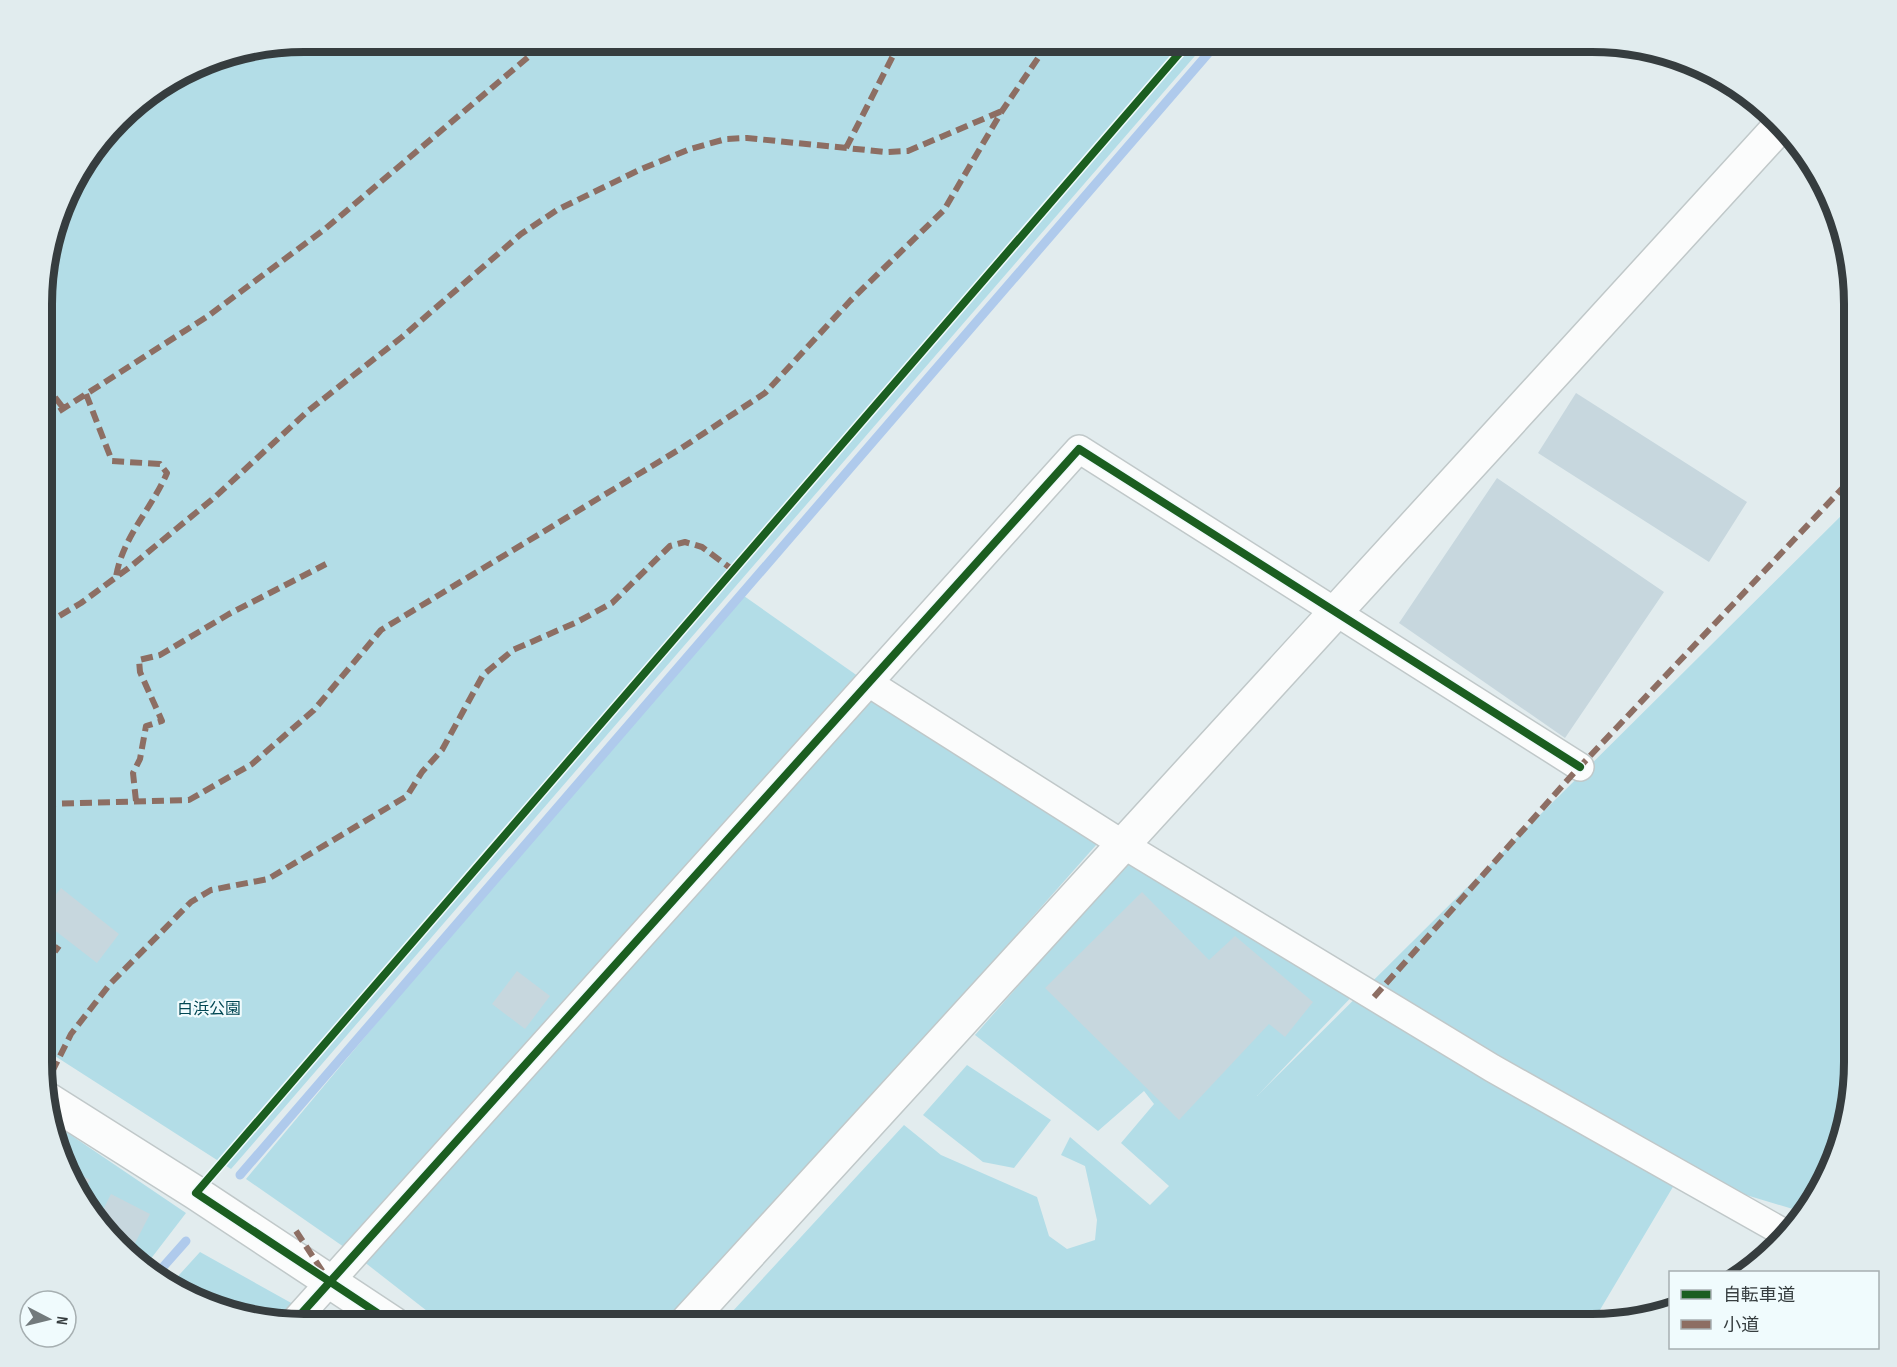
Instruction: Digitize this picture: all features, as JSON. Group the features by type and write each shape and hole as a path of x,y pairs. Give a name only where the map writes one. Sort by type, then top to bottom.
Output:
{"street":[{"path":"694,1314 1775,131"},
{"path":"301,1314 1079,449 1335,614 1580,767"},
{"path":"868,683 1124,845 1492,1068 1780,1231"},
{"path":"56,1105 379,1314"}],"green space":[{"name":"白浜公園","path":"1198,52 231,1169 52,1054 53,288 57,256 72,208 86,179 115,138 151,105 193,79 240,61 288,53"},
{"path":"1844,513 1844,1079 1840,1111 1831,1143 1811,1188 1796,1210 1680,1175 1598,1314 730,1314 904,1125 941,1155 1037,1197 1049,1236 1067,1249 1095,1240 1097,1220 1085,1166 1061,1155 1070,1137 1150,1205 1169,1186 1121,1143 1154,1104 1144,1091 1098,1131 975,1035 1132,856 1360,988 1257,1096"},
{"path":"744,596 1097,844 681,1314 431,1314 354,1254 246,1179 616,737"},
{"path":"967,1065 1051,1120 1014,1168 983,1162 923,1115"},
{"path":"62,1129 186,1213 149,1261 126,1241 95,1202 72,1159"},
{"path":"200,1252 311,1314 288,1314 240,1306 208,1295 176,1279"}],"building":[{"path":"1576,393 1747,502 1709,562 1538,453"},
{"path":"1497,478 1664,592 1565,738 1399,623"},
{"path":"61,888 119,934 97,963 52,928 52,900"},
{"path":"1142,892 1209,960 1235,936 1313,1002 1285,1037 1269,1024 1179,1120 1045,988"},
{"path":"517,971 550,996 525,1029 492,1004"},
{"path":"79,1174 90,1180 86,1187"},
{"path":"111,1194 150,1214 133,1247 102,1212"}],"waterway":[{"path":"240,1175 1209,52"},
{"path":"161,1269 186,1241"}],"marked path":[{"path":"52,416 208,316 325,229 534,52"},
{"path":"846,148 895,52"},
{"path":"52,804 189,800 252,764 314,710 381,630 680,449 765,393 850,301 944,210 1002,111 1042,52"},
{"path":"52,620 81,603 130,567 215,497 308,411 402,337 521,234 557,210 639,170 690,149 726,139 747,138 886,152 908,151 1002,111"},
{"path":"52,393 64,409"},
{"path":"86,394 112,461 160,464 167,473 124,549 116,577"},
{"path":"1374,997 1573,774 1844,487"},
{"path":"53,1071 71,1034 110,984 191,902 211,890 268,879 407,796 422,772 442,750 483,675 513,650 577,622 612,603 670,546 685,542 702,547 733,570"},
{"path":"136,801 133,773 140,759 146,726 162,721 140,672 139,660 160,655 229,614 326,564"},
{"path":"52,955 59,946"},
{"path":"296,1231 323,1272"}],"cycle path":[{"path":"379,1314 196,1193 1180,52"},
{"path":"301,1314 1079,449 1580,767"}]}
